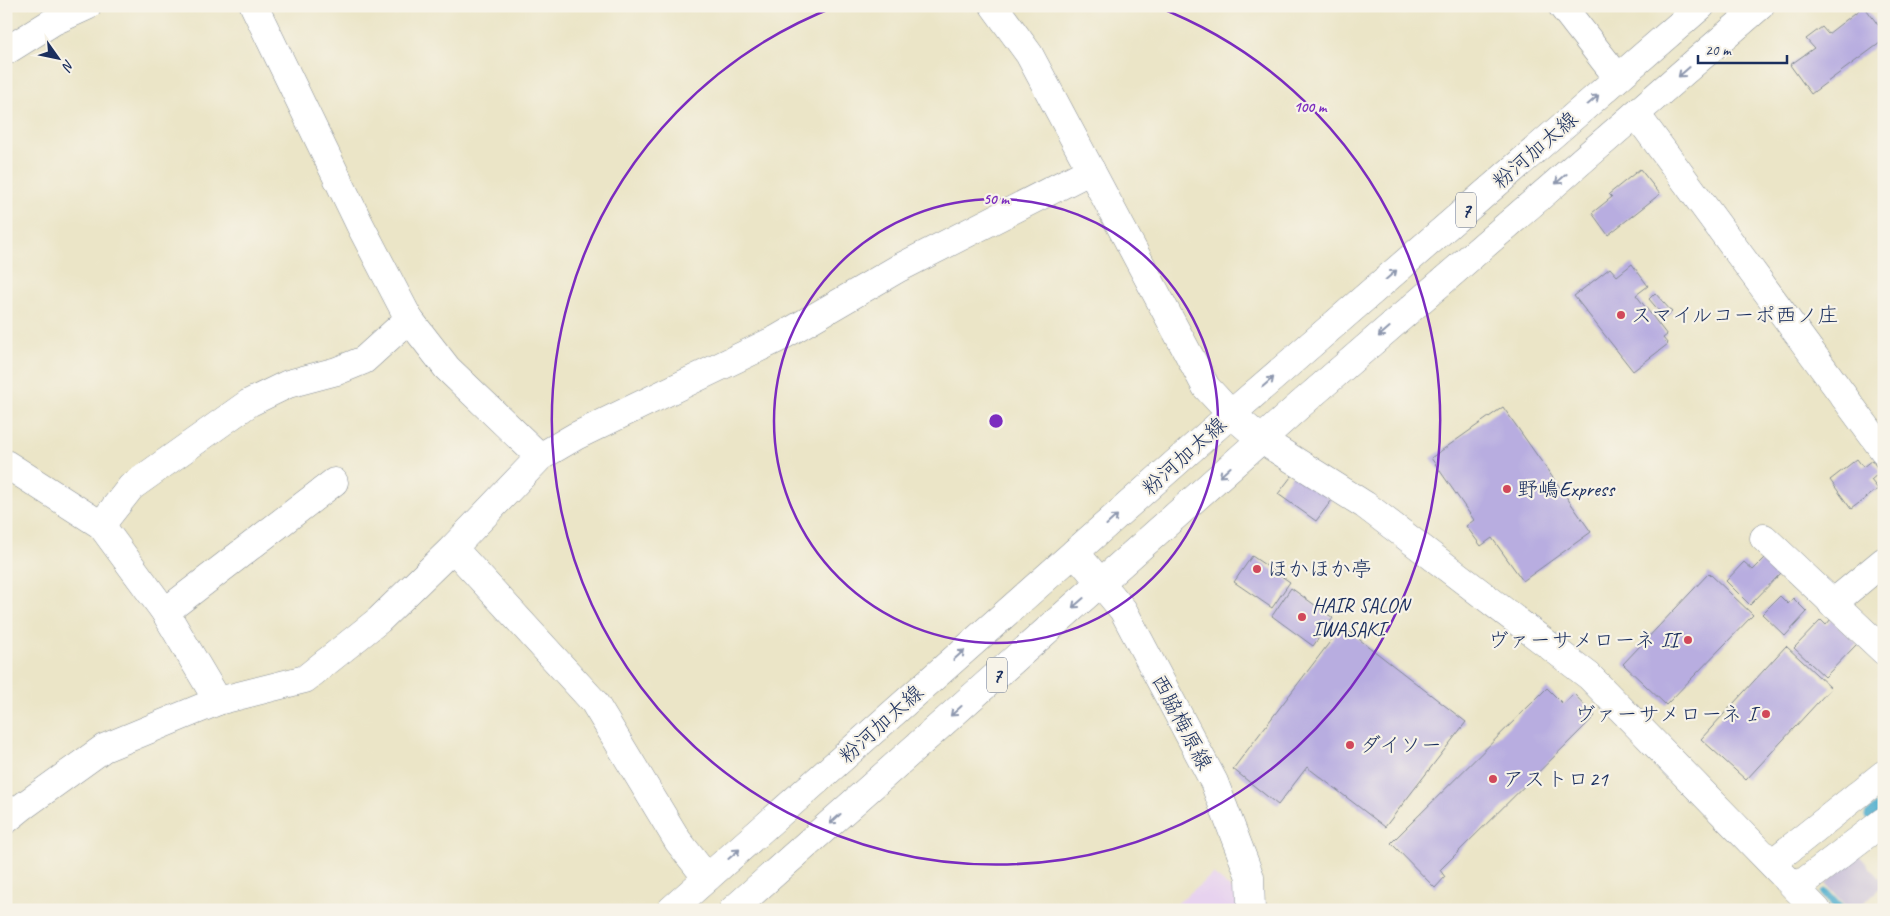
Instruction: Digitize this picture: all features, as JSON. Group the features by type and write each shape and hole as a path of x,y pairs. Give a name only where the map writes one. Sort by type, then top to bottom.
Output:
{"street":[{"path":"6,51 54,21 87,6"},
{"path":"254,6 360,225 409,319 447,368 540,457"},
{"path":"994,6 1029,54 1206,387 1231,414 1262,440 1364,505 1589,676 1817,910"},
{"path":"1562,6 1618,78"},
{"name":"粉河加太線","path":"679,907 706,878 1231,414 1701,6"},
{"name":"粉河加太線","path":"733,910 1262,440 1760,6"},
{"path":"1636,114 1884,451"},
{"path":"6,820 104,748 218,701 305,679 379,620 453,548 540,457 576,436 777,339 899,268 1092,170"},
{"path":"101,525 131,487 249,403 288,384 337,371 364,360 409,319"},
{"path":"6,464 101,525 165,612 218,701"},
{"path":"165,612 334,482"},
{"path":"1764,538 1884,651"},
{"path":"453,548 594,702 678,841 706,878"},
{"name":"西脇梅原線","path":"1075,552 1123,610 1214,782 1250,877 1251,910"},
{"path":"1832,604 1884,561"},
{"path":"1772,863 1884,774"},
{"path":"1796,888 1884,821"}],"shaded area":[{"path":"1858,854 1884,884 1856,910 1849,910 1826,884"},
{"path":"1213,874 1240,896 1238,910 1169,910"}],"building":[{"path":"1864,6 1884,33 1884,40 1811,94 1790,65 1814,48 1806,39 1822,27 1828,34"},
{"path":"1640,169 1660,194 1608,235 1592,213 1612,197 1609,194"},
{"name":"スマイルコーポ西ノ庄","path":"1632,264 1648,286 1636,295 1667,335 1663,338 1668,344 1633,371 1574,296 1610,268 1617,276"},
{"path":"1655,293 1672,312 1665,318 1649,299"},
{"name":"野嶋Express","path":"1503,407 1591,532 1523,581 1492,538 1481,546 1466,526 1474,520 1431,458"},
{"path":"1857,459 1863,467 1872,460 1880,472 1871,480 1878,489 1851,509 1830,480"},
{"path":"1294,473 1332,500 1316,521 1278,494"},
{"name":"ほかほか亭","path":"1252,556 1290,582 1272,608 1234,582"},
{"path":"1766,557 1781,573 1750,605 1726,581 1744,562 1753,570"},
{"name":"ヴァーサメローネ II","path":"1709,573 1753,615 1666,705 1623,664"},
{"name":"HAIR SALON IWASAKI","path":"1291,588 1333,618 1313,646 1272,616"},
{"path":"1780,596 1788,604 1793,598 1807,612 1785,636 1762,614"},
{"path":"1831,619 1857,644 1825,677 1794,648 1821,620 1826,625"},
{"name":"ダイソー","path":"1342,626 1466,722 1385,827 1307,767 1278,805 1233,769"},
{"name":"ヴァーサメローネ I","path":"1786,646 1831,688 1746,780 1701,739"},
{"name":"アストロ21","path":"1547,688 1563,704 1574,694 1595,716 1440,870 1445,877 1435,888 1391,843"}],"waterway":[{"path":"1869,816 1884,803"},
{"path":"1825,893 1841,910"}],"place":[{"name":"スマイルコーポ西ノ庄","path":"1621,315"},
{"name":"野嶋Express","path":"1507,489"},
{"name":"ほかほか亭","path":"1257,569"},
{"name":"HAIR SALON IWASAKI","path":"1302,617"},
{"name":"ヴァーサメローネ II","path":"1688,640"},
{"name":"ヴァーサメローネ I","path":"1766,714"},
{"name":"ダイソー","path":"1350,745"},
{"name":"アストロ21","path":"1493,779"}]}
